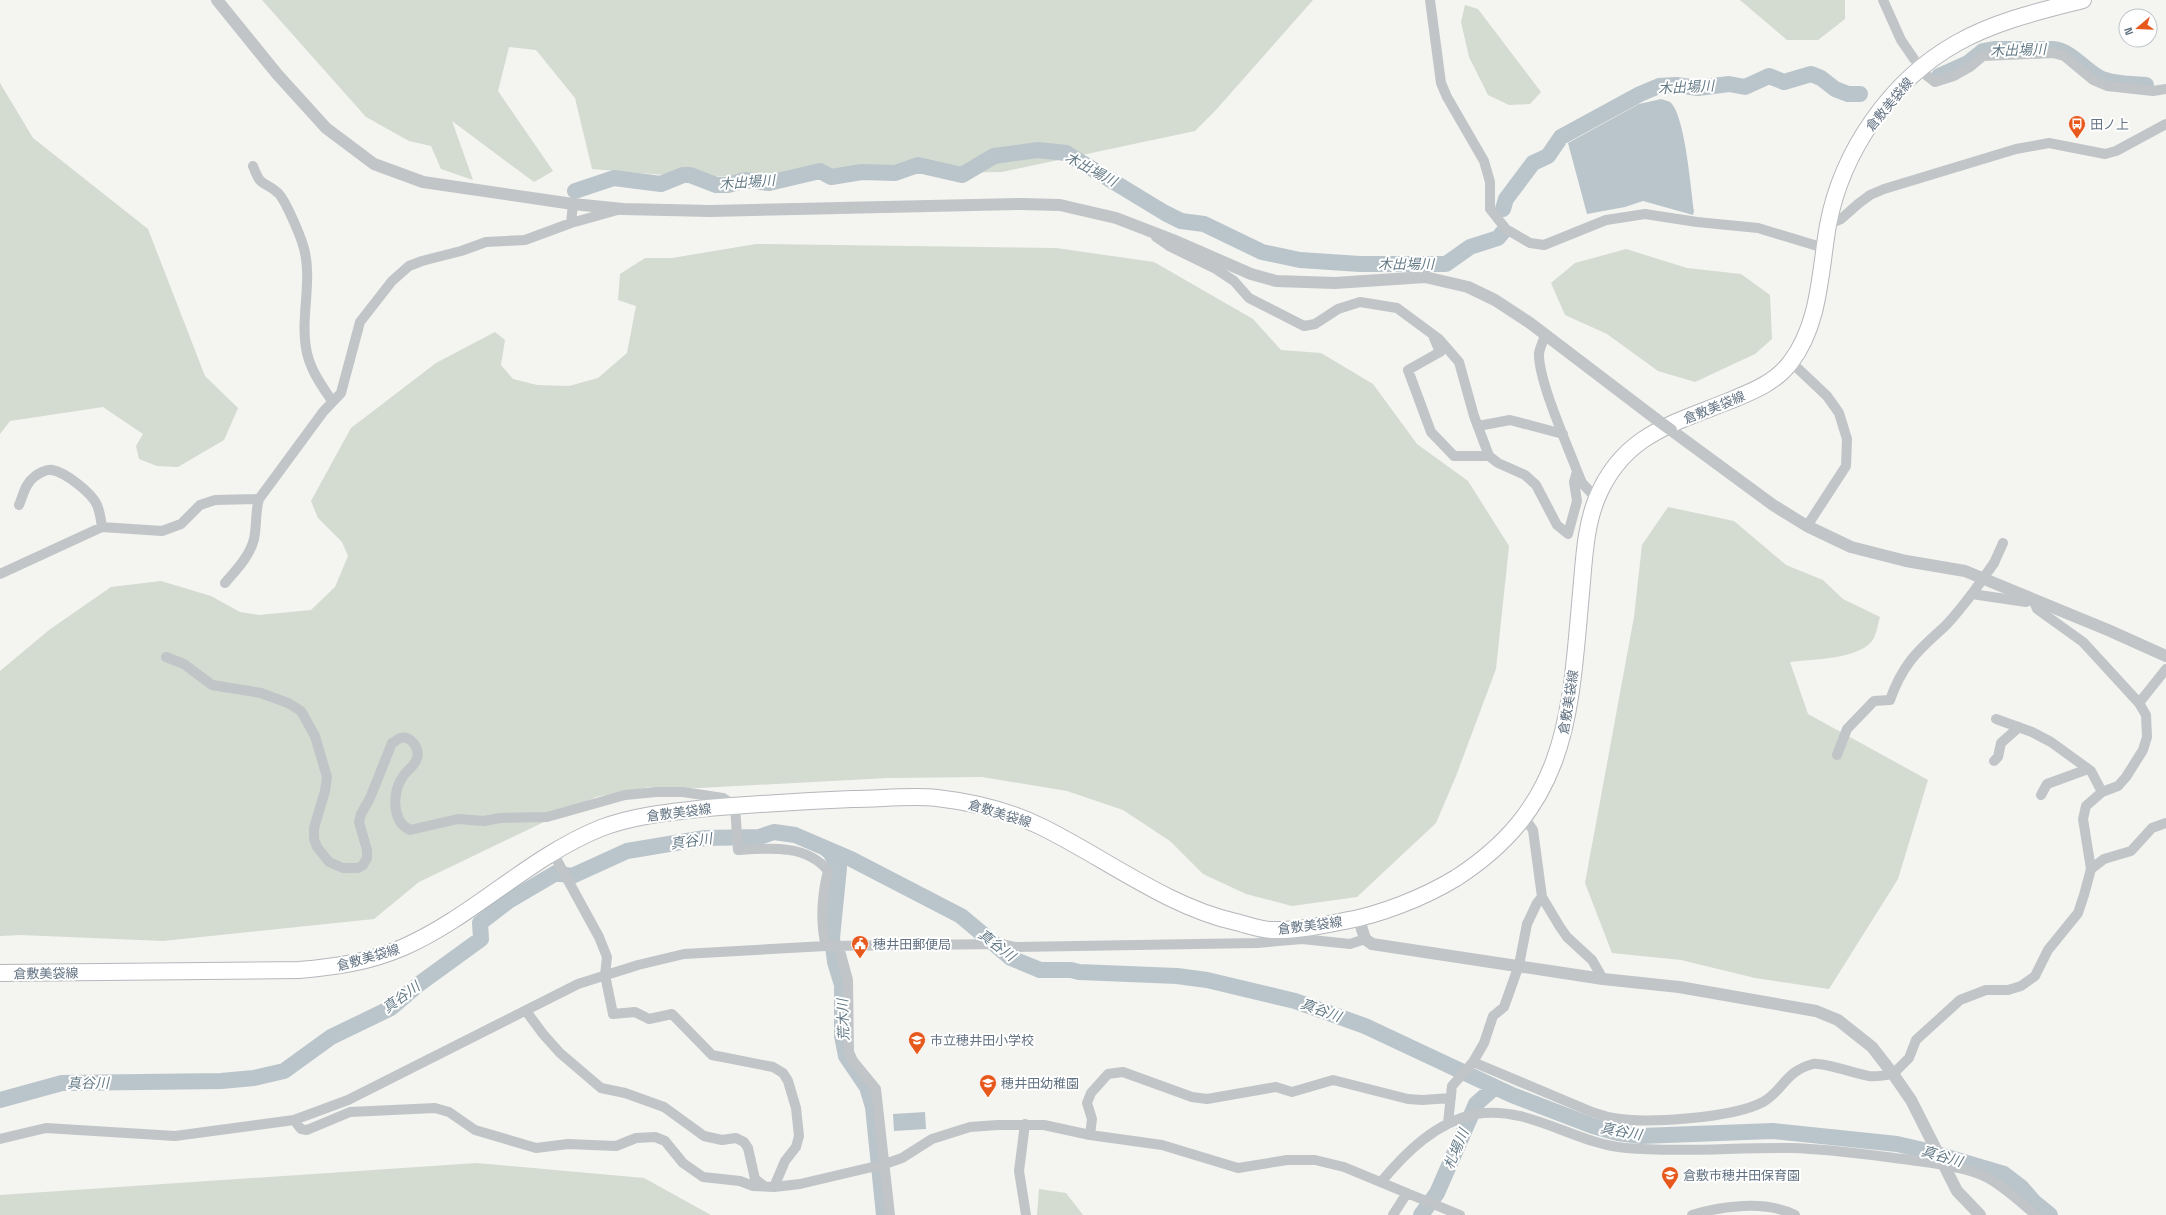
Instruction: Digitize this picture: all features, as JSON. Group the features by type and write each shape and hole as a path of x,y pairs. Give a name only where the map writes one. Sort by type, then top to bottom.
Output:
{"main road":[{"name":"倉敷美袋線","path":"0,973 298,970 338,967 377,958 408,946 602,828 651,814 735,812 789,802 932,797 978,805 1035,823 1207,916 1270,930 1326,925 1359,918 1418,897 1452,880 1492,852 1524,817 1542,792 1564,735 1572,687 1586,538 1597,499 1611,472 1640,440 1657,430 1757,390 1780,374 1791,362 1810,327 1829,220 1841,177 1865,132 1885,105 1914,74 1957,42 1986,29 2032,13 2083,0"}],"street":[{"path":"217,0 277,74 326,128 374,164 423,182 573,204 623,209 710,211 1021,204 1060,205 1116,218 1144,228 1251,274 1276,281 1335,283 1425,277 1468,287 1495,300 1671,430 1806,526 1851,547 1906,561 1965,571 2034,598 2166,656"},
{"path":"1430,0 1441,83 1447,97 1484,161 1490,182 1490,209 1506,229 1530,243 1544,245 1606,220 1645,214 1697,222 1758,228 1824,248"},
{"path":"1883,0 1901,40 1914,59"},
{"path":"1926,75 1935,82 1954,76 1970,67 1983,56 2053,52 2064,56 2093,80 2107,86 2153,91 2166,89"},
{"path":"1829,220 1831,223 1842,220 1858,204 1884,189 2016,149 2049,143 2105,154 2116,151 2166,124"},
{"path":"253,166 258,181 279,193 303,244 307,260 304,333 307,353 311,367 332,402"},
{"path":"571,223 573,204"},
{"path":"225,583 242,563 252,545 259,499 332,402 341,393 360,322 392,281 409,266 422,260 461,251 486,242 525,240 571,223 623,209"},
{"path":"1144,228 1169,246 1216,269 1234,281 1249,298 1304,326 1315,324 1338,309 1360,302 1396,308 1432,334 1459,362 1474,416 1489,456 1498,463 1525,475 1536,485 1558,525 1568,534 1577,501 1574,482 1577,472"},
{"path":"1432,334 1440,352 1408,370 1431,432 1454,456 1489,456"},
{"path":"1545,336 1539,352 1540,365 1577,472 1582,483 1597,499"},
{"path":"1791,362 1815,383 1827,396 1839,413 1847,439 1846,466 1806,526"},
{"path":"1478,426 1510,420 1563,434"},
{"path":"19,505 26,485 32,478 41,472 51,469 78,483 97,504 102,527"},
{"path":"0,574 102,527 162,531 181,524 200,505 215,500 259,499"},
{"path":"1837,755 1847,729 1874,701 1890,700 1896,683 1906,665 1928,639 1942,628 1972,594 1994,563 2004,543"},
{"path":"1972,594 2026,602 2034,598"},
{"path":"1473,1062 1592,1112 1612,1118 1678,1118 1731,1113 1748,1109 1765,1101 1791,1074 1814,1064 1871,1077 1893,1074 1910,1058 1916,1040 1960,1000 1986,990 2008,990 2021,986 2035,976 2048,950 2078,912 2091,869 2083,819 2086,806 2102,792 2118,786 2126,777 2143,750 2147,737 2146,715 2139,703 2083,642 2037,609 2034,598"},
{"path":"166,657 184,664 212,685 261,693 288,703 301,711 315,736 327,777 325,791 314,828 314,839 317,847 329,862 343,868 358,868 363,865 367,858 367,850 359,822 361,814 370,798 392,743 400,738 408,738 414,743 418,750 418,758 403,776 397,792 395,811 403,826 410,830 458,819 484,821 500,818 546,817 624,795 683,792 723,798 735,812 738,850 772,848 799,851 823,864 828,871 823,916 823,935 833,946 848,980 849,1052 853,1061 876,1089 880,1165 890,1215"},
{"path":"2139,703 2166,669"},
{"path":"1996,719 2019,727 2051,742 2088,769 2102,792"},
{"path":"1994,761 1998,757 2001,743 2019,727"},
{"path":"2041,795 2047,784 2088,769"},
{"path":"1524,817 1533,830 1542,897 1564,932 1592,960 1603,979"},
{"path":"2091,869 2104,858 2131,851 2152,828 2166,823"},
{"path":"556,857 599,937 607,957 605,975 613,1014 635,1012 649,1019 672,1014 712,1055 773,1067 783,1073 788,1081 796,1108 799,1136 796,1147 785,1161 769,1187"},
{"path":"1448,1123 1452,1086 1473,1062 1484,1043 1493,1016 1504,1007 1519,965 1528,924 1537,903 1542,897"},
{"path":"1359,918 1365,940"},
{"path":"0,1139 46,1128 176,1136 294,1120 348,1100 578,984 605,975 684,954 833,946 1000,944 1015,947 1039,947 1257,943 1302,939 1350,944 1365,940 1372,944 1519,965 1603,979 1678,987 1816,1011 1838,1020 1872,1047 1893,1074 1911,1100 1957,1191 1980,1215"},
{"path":"526,1010 560,1053 601,1088 625,1093 664,1107 704,1136 722,1140 736,1138 744,1142 748,1148 754,1179 769,1187"},
{"path":"1090,1135 1092,1119 1087,1103 1091,1093 1108,1074 1123,1072 1186,1096 1207,1099 1276,1087 1292,1092 1333,1080 1408,1099 1422,1100 1451,1098"},
{"path":"294,1120 300,1129 307,1130 350,1112 434,1108 449,1112 476,1130 536,1148 568,1144 616,1146 636,1138 655,1137 665,1141 683,1163 703,1177 769,1187 800,1184 880,1165 902,1158 932,1139 970,1127 1025,1124 1044,1125 1090,1135 1162,1145 1238,1168 1288,1160 1315,1160 1344,1167 1460,1215"},
{"path":"1381,1182 1408,1151 1448,1123 1474,1115 1494,1113 1521,1116 1600,1143 1624,1148 1715,1150 1792,1148 1942,1162 1985,1176 2036,1215"},
{"path":"1025,1124 1019,1171 1026,1215"},
{"path":"1394,1215 1406,1193"},
{"path":"1692,1215 1735,1207 1770,1208 1795,1215"}],"shaded area":[{"path":"262,0 1313,0 1215,111 1195,131 1002,172 689,177 592,169 575,98 536,50 509,47 498,91 553,171 534,182 452,121 473,180 441,169 431,146 409,141 366,117"},
{"path":"1740,0 1845,0 1845,19 1818,40 1787,40"},
{"path":"1465,5 1478,9 1541,92 1530,104 1509,105 1488,95 1469,57 1461,22"},
{"path":"0,83 33,138 148,229 205,376 238,408 224,440 178,467 157,466 139,459 136,446 143,434 103,407 10,421 0,434"},
{"path":"1661,99 1670,102 1680,121 1689,170 1694,211 1693,215 1643,201 1625,207 1587,214 1568,143 1639,104"},
{"path":"756,244 1056,248 1154,262 1253,319 1281,350 1321,353 1373,384 1417,444 1468,481 1509,546 1496,669 1456,776 1436,823 1357,897 1292,906 1246,894 1203,874 1170,841 1123,810 1067,791 982,777 888,778 699,788 649,787 596,797 419,882 374,919 163,941 21,935 0,936 0,671 49,630 111,587 161,581 211,596 240,612 259,615 311,610 335,587 348,556 342,542 318,518 311,501 351,428 436,363 495,332 505,340 501,365 513,379 537,385 569,386 598,378 627,353 636,306 618,300 620,274 645,258 672,258"},
{"path":"1626,249 1687,268 1741,274 1770,295 1772,339 1755,354 1695,382 1658,371 1607,334 1565,315 1551,283 1575,263"},
{"path":"1668,507 1734,521 1786,565 1823,580 1843,599 1880,617 1874,638 1868,645 1859,651 1823,659 1790,662 1808,714 1928,780 1898,879 1829,989 1755,978 1681,960 1612,953 1585,883 1634,617 1642,545"},
{"path":"925,1112 926,1129 894,1131 893,1114"},
{"path":"477,1163 644,1178 711,1215 0,1215 0,1195"},
{"path":"1039,1189 1066,1193 1083,1215 1037,1215"}],"waterway":[{"name":"木出場川","path":"1939,76 1968,63 1983,51 1994,49 2053,49 2067,53 2090,71 2107,81 2146,85"},
{"name":"木出場川","path":"1503,209 1506,199 1533,163 1548,156 1561,137 1640,94 1659,86 1676,85 1698,88 1729,84 1745,87 1769,76 1784,82 1811,74 1821,78 1835,89 1848,94 1860,94"},
{"name":"木出場川","path":"575,191 614,178 661,184 683,175 690,175 716,185 728,185 745,180 769,183 820,171 831,177 862,172 895,173 918,165 962,175 994,156 1038,150 1066,153 1165,213 1181,221 1204,224 1262,252 1300,260 1360,264 1446,264 1470,247 1498,238 1503,232"},
{"name":"真谷川","path":"0,1100 62,1083 221,1081 254,1078 284,1071 331,1037 391,1008 419,984 481,939 480,923 510,900 556,873 572,876 627,851 705,838 759,837 774,832 795,835 851,859 961,916 1011,958 1040,970 1071,970 1079,972 1177,976 1207,980 1295,1001 1365,1026 1512,1095 1593,1126 1618,1133 1641,1136 1773,1131 1897,1144 1923,1150 2004,1174 2021,1187 2034,1202 2050,1215"},
{"name":"荒木川","path":"825,848 830,852 839,868 832,938 835,962 842,985 842,1036 846,1056 867,1087 873,1107 884,1215"},
{"name":"札場川","path":"1421,1215 1437,1193 1476,1104 1495,1087"}],"place":[{"name":"田ノ上","path":"2077,139"},
{"name":"穂井田郵便局","path":"860,959"},
{"name":"市立穂井田小学校","path":"917,1055"},
{"name":"穂井田幼稚園","path":"988,1098"},
{"name":"倉敷市穂井田保育園","path":"1670,1190"}]}
